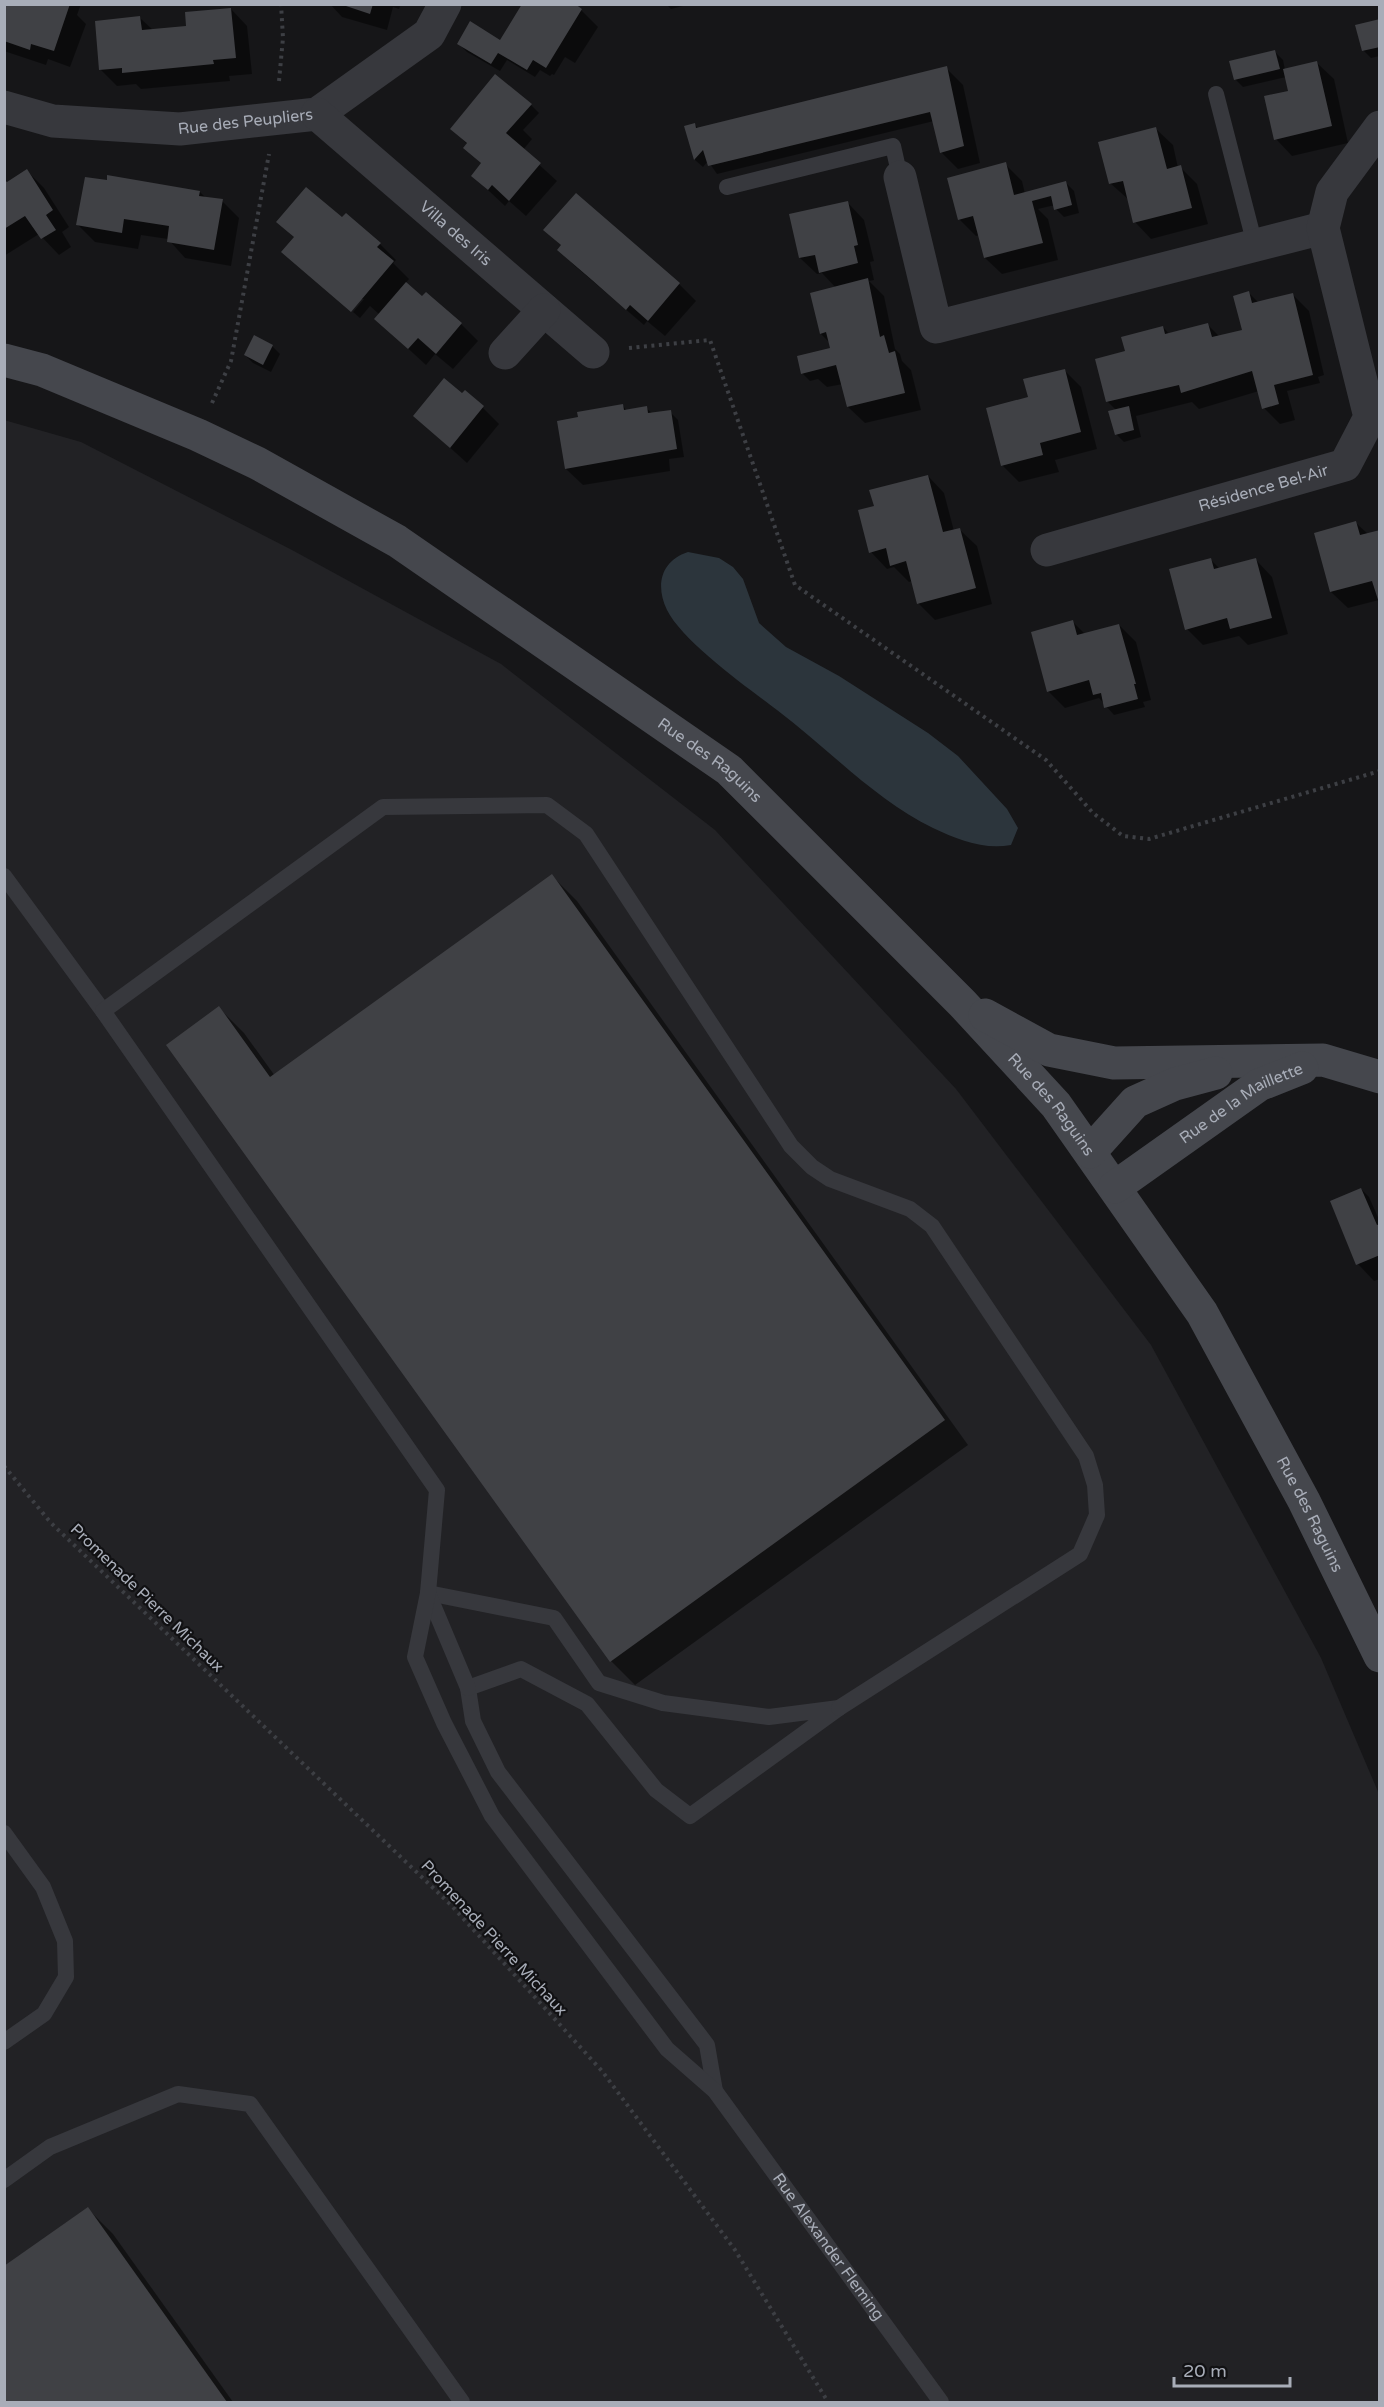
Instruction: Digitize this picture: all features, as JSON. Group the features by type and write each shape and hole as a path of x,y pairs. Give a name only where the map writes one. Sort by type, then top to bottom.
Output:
{"street":[{"name":"Rue des Peupliers","path":"4,107 53,121 180,129 317,114 429,34 445,4"},
{"name":"Villa des Iris","path":"317,114 593,352"},
{"name":"Résidence Bel-Air","path":"1047,550 1345,465 1370,417 1323,228 1332,192 1380,127"},
{"path":"900,177 936,327 1323,228"},
{"path":"505,353 544,310"},
{"name":"Rue des Raguins","path":"4,360 42,370 198,435 257,463 397,541 729,770 962,1003 1056,1105 1202,1313 1304,1501 1380,1656"},
{"path":"962,1003 1049,1050 1114,1063 1323,1060"},
{"name":"Rue de la Maillette","path":"1115,1187 1259,1085 1323,1060 1380,1077"},
{"name":"Rue de la Maillette","path":"1090,1152 1134,1102 1176,1084 1262,1061"}],"lane":[{"path":"1216,94 1256,245"},
{"path":"727,187 893,146 900,177"},
{"path":"103,1011 384,807 547,805 586,834 791,1146 812,1167 830,1179 910,1209 932,1226 1086,1456 1095,1485 1097,1515 1080,1554 839,1708 690,1816 656,1790 587,1704 521,1669 468,1688"},
{"path":"4,876 103,1011 437,1490 428,1593 415,1657 444,1723 492,1816 667,2049 715,2091"},
{"path":"428,1593 468,1688 473,1721 498,1772 706,2045 715,2091"},
{"path":"428,1593 554,1618 599,1683 663,1703 769,1717 839,1708"},
{"path":"4,1833 43,1887 65,1941 66,1977 44,2014 4,2042"},
{"name":"Rue Alexander Fleming","path":"715,2091 941,2403"},
{"path":"4,2180 50,2147 178,2094 250,2104 462,2403"}],"path":[{"path":"198,435 231,361 275,118 283,38 281,4"},
{"path":"593,352 710,340 795,585 1046,760 1093,813 1123,836 1149,838 1380,771"},
{"name":"Promenade Pierre Michaux","path":"4,1466 51,1523 451,1905 602,2071 735,2250 828,2403"}],"shaded area":[{"path":"4,420 81,442 292,550 501,664 715,830 956,1089 1151,1345 1321,1658 1379,1794 1379,2402 5,2402"},
{"path":"688,552 719,558 733,567 743,579 759,623 786,647 839,676 928,733 958,756 1007,809 1018,828 1011,845 981,845 962,840 942,832 891,803 701,650 675,623 667,610 661,592 661,583 666,568 672,561"}],"building":[{"path":"4,4 70,4 54,51 31,44 30,50 4,41"},
{"path":"340,4 373,4 370,14"},
{"path":"522,4 575,4 582,9 546,68 533,60 527,70 498,53 491,64 457,44 470,21 500,40"},
{"path":"231,8 236,58 213,60 214,64 122,73 122,68 99,70 95,21 140,16 142,30 186,26 185,12"},
{"path":"1380,19 1380,47 1362,51 1355,25"},
{"path":"1275,50 1280,69 1234,80 1229,61"},
{"path":"1317,61 1332,126 1274,140 1264,96 1288,91 1283,69"},
{"path":"947,66 964,146 940,153 930,112 708,166 703,150 694,160 684,126 695,123 696,128"},
{"path":"495,74 532,104 506,133 541,163 509,201 492,185 488,190 471,176 481,163 463,148 467,143 450,129"},
{"path":"1156,127 1167,169 1181,165 1192,208 1133,223 1123,181 1109,184 1098,142"},
{"path":"1006,162 1014,195 1066,181 1072,205 1054,210 1051,196 1032,201 1043,243 984,258 973,216 958,220 947,178"},
{"path":"27,169 53,210 46,215 56,230 41,239 25,216 4,229 4,179 7,182"},
{"path":"107,175 200,191 199,196 223,199 214,250 167,242 169,226 124,219 122,233 76,225 85,177 107,180"},
{"path":"306,187 342,217 346,213 381,243 377,247 394,261 351,312 281,252 294,237 276,222"},
{"path":"576,193 680,283 648,321 630,305 626,310 557,250 561,245 543,230"},
{"path":"848,201 858,245 854,246 858,263 819,273 815,255 799,258 789,214"},
{"path":"868,278 880,337 884,335 889,353 895,351 905,393 847,407 836,365 801,374 797,356 830,348 826,332 820,334 810,293"},
{"path":"406,282 422,296 426,292 462,323 436,354 418,338 408,349 374,319"},
{"path":"1249,291 1252,303 1293,293 1313,375 1274,385 1279,404 1262,409 1252,371 1181,393 1179,385 1106,402 1095,359 1125,351 1121,337 1163,326 1165,334 1208,323 1212,337 1242,330 1233,296"},
{"path":"254,335 273,345 263,365 244,355"},
{"path":"1065,369 1081,432 1040,443 1043,455 1001,466 986,408 1028,397 1023,379"},
{"path":"444,378 462,393 465,390 484,406 450,448 413,416"},
{"path":"623,404 624,410 647,406 648,413 671,410 677,449 565,469 557,421 578,417 577,412"},
{"path":"1129,406 1134,430 1115,435 1108,411"},
{"path":"928,475 943,532 960,528 976,588 917,604 906,561 890,566 886,548 869,553 858,510 874,506 869,490"},
{"path":"1356,521 1360,535 1380,530 1380,606 1372,581 1330,592 1314,533"},
{"path":"1211,558 1214,569 1256,558 1272,618 1230,629 1227,618 1185,630 1169,569"},
{"path":"1073,620 1077,635 1119,624 1138,699 1104,708 1101,693 1093,695 1089,680 1047,692 1031,632"},
{"path":"552,874 945,1420 610,1662 166,1045 219,1006 270,1077"},
{"path":"1361,1188 1377,1225 1380,1224 1380,1255 1356,1265 1330,1201"},
{"path":"88,2207 227,2402 4,2402 4,2266"}]}
